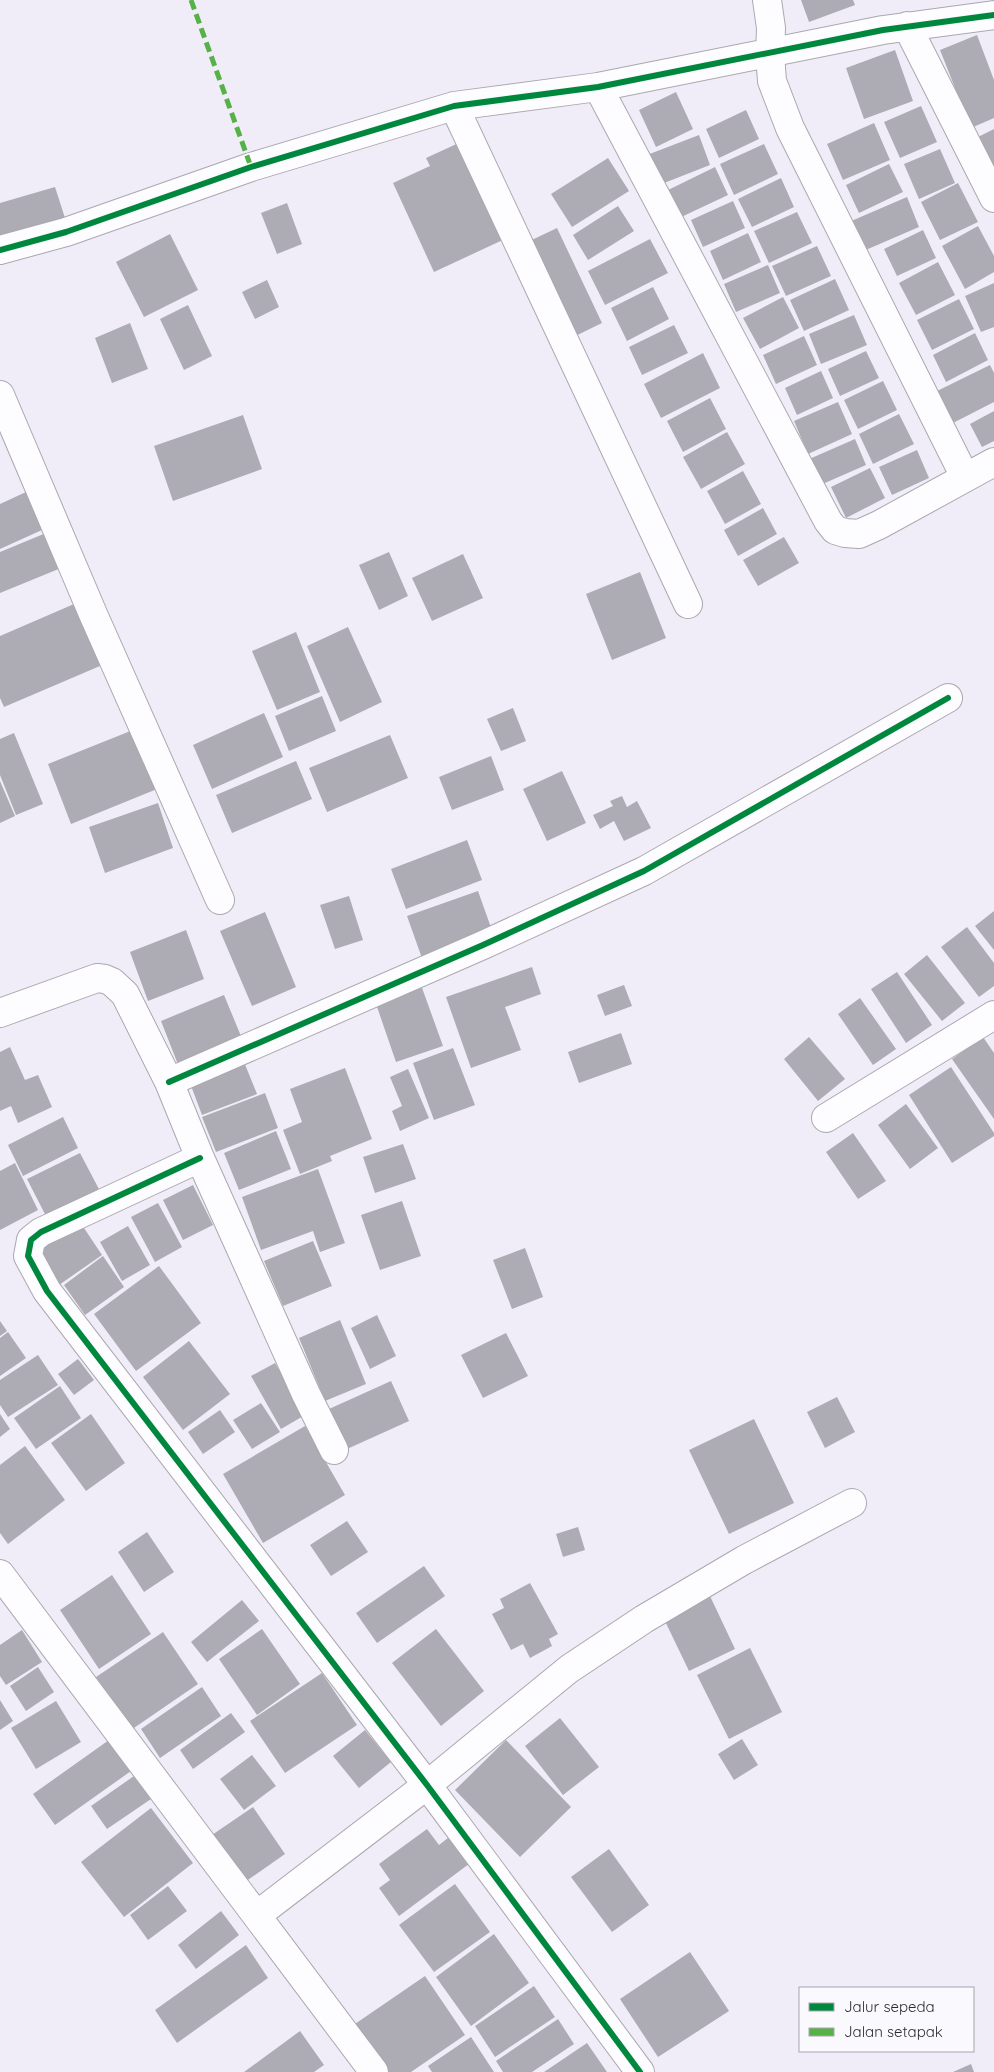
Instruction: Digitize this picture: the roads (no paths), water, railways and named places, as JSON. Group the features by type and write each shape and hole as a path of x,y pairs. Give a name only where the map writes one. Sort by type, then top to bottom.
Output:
{"street":[{"path":"767,0 771,28 770,54 775,92 790,128 965,477"},
{"path":"0,250 66,232 251,168 454,106 598,87 907,26 969,20 994,15"},
{"path":"907,26 994,198"},
{"path":"598,87 828,522 835,530 844,534 858,534 879,525 994,462"},
{"path":"454,106 688,604"},
{"path":"0,395 93,614 220,900"},
{"path":"169,1082 483,945 644,871 948,698"},
{"path":"0,1013 88,980 105,979 118,986 125,994 169,1082 200,1158 306,1394 334,1450"},
{"path":"826,1118 994,1015"},
{"path":"200,1158 41,1232 30,1240 28,1256 47,1291 427,1785 640,2072"},
{"path":"256,1915 427,1785 569,1669 644,1619 744,1560 852,1503"},
{"path":"0,1574 374,2072"}]}
